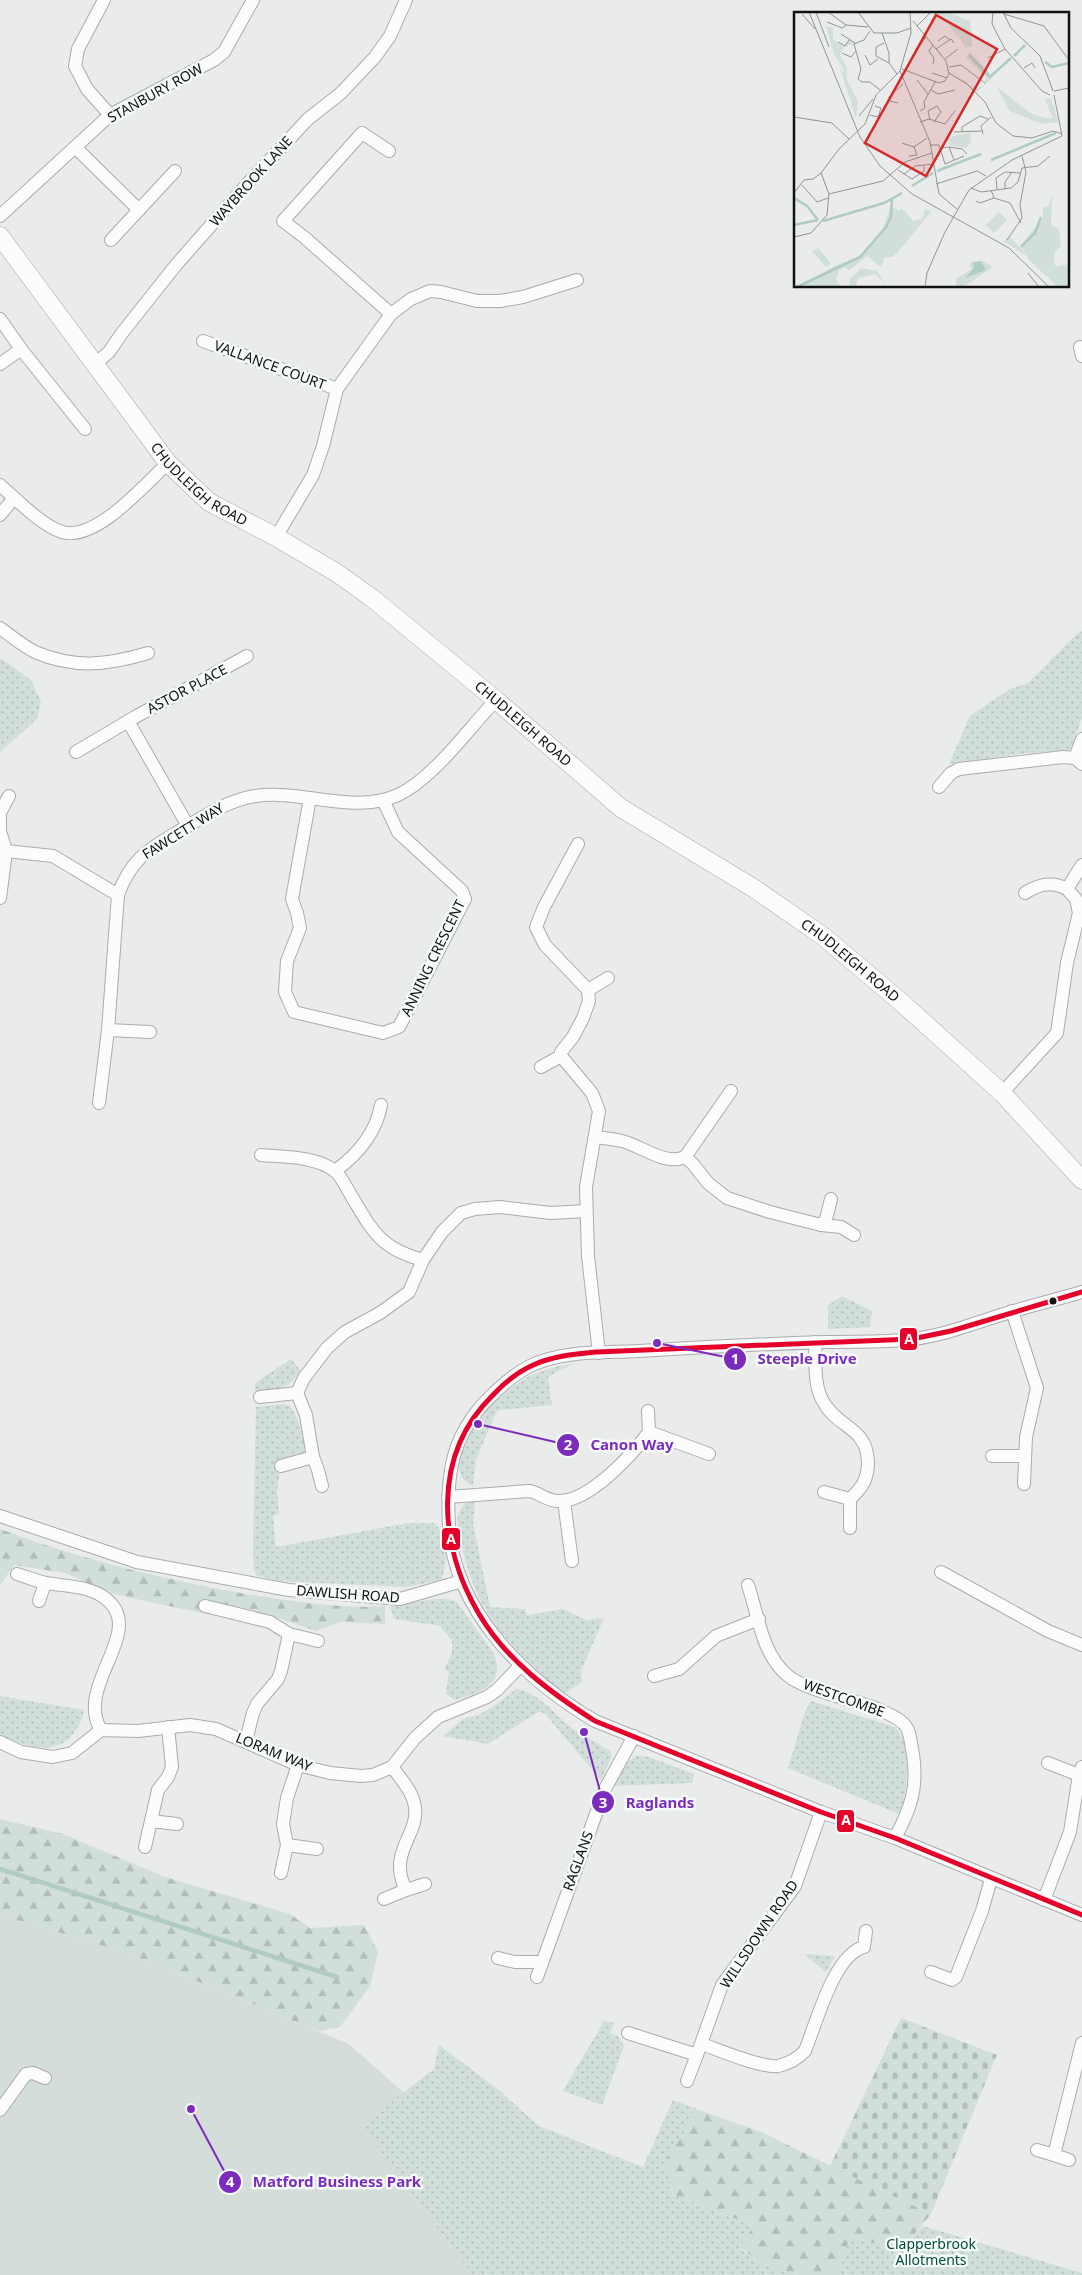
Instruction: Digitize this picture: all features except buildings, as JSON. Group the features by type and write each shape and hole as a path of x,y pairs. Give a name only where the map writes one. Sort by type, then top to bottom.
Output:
{"street":[{"path":"104,0 78,49 75,66 87,89 110,115"},
{"name":"STANBURY ROW","path":"0,216 110,115 214,60 227,48 253,0"},
{"name":"WAYBROOK LANE","path":"95,364 109,352 176,265 250,181 308,120 341,93 375,57 390,36 406,0"},
{"path":"389,151 362,133 283,221 304,237 391,314"},
{"path":"75,147 139,210"},
{"path":"111,240 175,171"},
{"name":"CHUDLEIGH ROAD","path":"0,236 168,463 209,502 276,537 337,573 372,598 496,700 621,808 755,888 824,937 901,1002 1002,1093 1082,1180"},
{"path":"276,537 313,475 324,446 337,390 391,314 411,299 430,291 477,301 500,301 523,297 577,280"},
{"path":"0,319 21,349 85,429"},
{"name":"VALLANCE COURT","path":"203,341 337,390"},
{"path":"0,364 21,349"},
{"path":"0,485 51,526 63,532 80,533 92,528 112,514 168,463"},
{"path":"0,515 14,498"},
{"path":"0,628 34,651 68,663 117,663 148,653"},
{"name":"ASTOR PLACE","path":"76,752 128,721 247,656"},
{"name":"FAWCETT WAY","path":"99,1103 108,1030 118,895 127,876 144,853 226,804 236,800 256,796 310,798 361,803 383,800 397,795 418,782 496,700"},
{"path":"128,721 188,826"},
{"path":"939,787 951,773 959,769 1063,757 1079,761 1082,739"},
{"path":"0,898 6,851 0,831 0,813 9,796"},
{"name":"ANNING CRESCENT","path":"310,798 292,899 300,928 287,961 285,992 294,1012 383,1033 400,1027 465,899 462,892 398,832 383,800"},
{"path":"541,1067 560,1056 561,1052 573,1038 589,1001 588,990 544,945 536,927 544,907 578,844"},
{"path":"6,851 53,856 118,895"},
{"path":"1067,889 1082,864"},
{"path":"1002,1093 1057,1033 1067,963 1079,913 1076,899 1067,889 1048,884 1035,887 1025,893"},
{"path":"588,990 608,978"},
{"path":"108,1030 150,1032"},
{"path":"560,1056 596,1100 599,1111 586,1187 591,1291 599,1353"},
{"path":"595,1137 622,1141 650,1151 659,1157 680,1159 685,1157 731,1091"},
{"path":"335,1171 346,1163 368,1139 378,1120 381,1105"},
{"path":"261,1155 312,1161 335,1171 375,1234 384,1244 403,1255 423,1260"},
{"path":"685,1157 694,1164 708,1183 727,1198 821,1225 842,1227 854,1235"},
{"path":"821,1225 826,1219 831,1199"},
{"path":"322,1486 313,1457 306,1415 297,1393 304,1378 327,1348 345,1332 380,1313 409,1292 423,1260 447,1225 468,1210 500,1207 551,1213 586,1211"},
{"path":"1082,1292 1012,1311 937,1336 903,1340 815,1342 599,1353 568,1355 548,1359 530,1366 502,1385 472,1416 457,1444 452,1461 448,1497 450,1533 456,1565 462,1581 484,1621 520,1666 579,1712 595,1721 821,1812 895,1838 1082,1915"},
{"path":"1012,1311 1037,1388 1026,1437 1024,1484"},
{"path":"815,1342 816,1380 822,1399 836,1417 862,1438 866,1447 868,1470 866,1480 850,1499 850,1528"},
{"path":"260,1397 297,1393"},
{"path":"448,1497 529,1491 535,1492 549,1500 564,1501 575,1498 607,1477 649,1432 648,1411"},
{"path":"649,1432 710,1454"},
{"path":"992,1456 1024,1456"},
{"path":"280,1466 313,1457"},
{"path":"824,1492 850,1499"},
{"path":"564,1501 572,1561"},
{"name":"DAWLISH ROAD","path":"0,1516 137,1562 289,1590 400,1599 462,1581"},
{"path":"940,1572 1048,1631 1082,1645"},
{"path":"0,1742 32,1755 62,1756 80,1748 101,1730 97,1724 94,1698 119,1631 119,1619 110,1602 101,1594 75,1587 45,1583 17,1574"},
{"path":"40,1601 45,1583"},
{"name":"WESTCOMBE","path":"748,1585 769,1651 776,1665 788,1677 813,1688 893,1715 908,1729 914,1761 915,1785 912,1801 895,1838"},
{"path":"204,1606 270,1622 289,1634 318,1641"},
{"path":"654,1676 679,1669 716,1636 759,1620"},
{"path":"246,1741 252,1713 278,1679 289,1634"},
{"path":"406,1890 400,1865 403,1846 414,1820 415,1805 410,1790 392,1767 430,1723 450,1711 474,1704 487,1697 497,1690 520,1666"},
{"name":"LORAM WAY","path":"101,1730 138,1731 168,1727 201,1726 216,1729 246,1741 298,1765 330,1773 360,1776 378,1773 392,1767"},
{"path":"145,1847 158,1790 168,1777 172,1767 168,1727"},
{"name":"RAGLANS","path":"537,1977 605,1789 634,1736"},
{"path":"1044,1900 1076,1832 1080,1771 1048,1763"},
{"path":"281,1872 287,1846 283,1824 287,1798 298,1765"},
{"name":"WILLSDOWN ROAD","path":"687,2081 722,1985 795,1886 821,1812"},
{"path":"151,1821 177,1824"},
{"path":"287,1846 317,1849"},
{"path":"931,1972 952,1980 956,1977 982,1911 991,1879"},
{"path":"384,1898 425,1884"},
{"path":"628,2033 773,2066 787,2063 805,2051 833,1980 849,1956 864,1947 866,1931"},
{"path":"498,1958 514,1962 542,1962"},
{"path":"1054,2154 1082,2042"},
{"path":"0,2110 26,2074 33,2073 45,2078"},
{"path":"1037,2150 1069,2160"}],"shaded area":[{"path":"0,1915 130,1954 349,2044 404,2093 362,2126 472,2275 0,2275"}],"green space":[{"path":"1082,631 1082,718 1070,750 1027,753 949,764 970,716 1010,689 1028,683"},
{"path":"0,658 31,680 41,702 37,719 0,752"},
{"path":"842,1296 872,1311 870,1327 828,1329 828,1305"},
{"path":"291,1359 301,1371 296,1378 286,1386 276,1390 255,1394 255,1383"},
{"path":"574,1363 548,1377 552,1405 499,1410 496,1413 476,1459 473,1486 469,1484 460,1472 461,1457 468,1438 489,1407 526,1378"},
{"path":"284,1404 290,1406 299,1423 303,1436 304,1456 281,1462 277,1492 279,1514 273,1516 276,1547 408,1523 434,1523 439,1528 446,1550 445,1566 441,1580 405,1587 278,1581 256,1575 253,1551 256,1407"},
{"path":"475,1502 473,1523 490,1607 525,1609 527,1615 563,1609 586,1620 604,1618 581,1671 582,1682 564,1694 511,1645 486,1610 475,1589 467,1567 458,1516 459,1511 466,1503"},
{"path":"0,1529 90,1559 152,1575 215,1588 316,1604 385,1606 385,1624 340,1622 316,1631 255,1610 211,1602 201,1613 113,1594 65,1573 14,1565 0,1585"},
{"path":"435,1599 449,1599 457,1602 494,1654 497,1665 494,1680 488,1686 481,1691 455,1700 446,1694 449,1672 444,1669 452,1654 452,1641 440,1626 394,1619 390,1606"},
{"path":"516,1689 525,1691 541,1700 569,1726 610,1751 612,1756 601,1780 546,1715 540,1711 488,1744 443,1736 463,1719 480,1714 496,1705"},
{"path":"0,1696 84,1710 78,1726 64,1742 47,1748 38,1747 0,1736"},
{"path":"811,1701 895,1727 905,1745 907,1757 905,1794 901,1815 788,1768 805,1712"},
{"path":"636,1756 646,1756 694,1774 692,1783 613,1786 626,1763"},
{"path":"0,1819 63,1834 165,1877 290,1914 310,1928 364,1925 378,1952 370,1986 340,2027 318,2031 130,1954 0,1915"},
{"path":"804,1954 835,1956 826,1972"},
{"path":"901,2018 997,2055 931,2214 830,2166"},
{"path":"604,2021 614,2023 610,2033 618,2036 624,2046 602,2105 563,2091"},
{"path":"439,2045 500,2091 539,2126 643,2167 673,2100 694,2108 683,2136 671,2149 666,2159 672,2194 755,2227 739,2248 761,2263 797,2275 472,2275 361,2125 434,2069"},
{"path":"694,2108 761,2132 931,2214 902,2249 850,2237 838,2275 797,2275 761,2263 739,2247 754,2226 672,2194 666,2159 671,2149 683,2136"},
{"name":"Clapperbrook Allotments","path":"923,2226 1082,2273 1082,2275 838,2275 850,2237 902,2248"}],"waterway":[{"path":"0,1869 337,1977"}],"transit line":[{"name":"A","path":"1082,1292 951,1331 912,1339 597,1352 547,1360 525,1369 510,1379 492,1396 473,1419 459,1445 451,1473 448,1501 449,1530 455,1559 465,1587 479,1614 490,1631 516,1661 546,1687 578,1710 595,1721 821,1812 895,1838 1082,1915"}],"place":[{"name":"Steeple Drive","path":"657,1343"},
{"name":"Canon Way","path":"478,1424"},
{"name":"Raglands","path":"584,1732"},
{"name":"Matford Business Park","path":"191,2109"}]}
